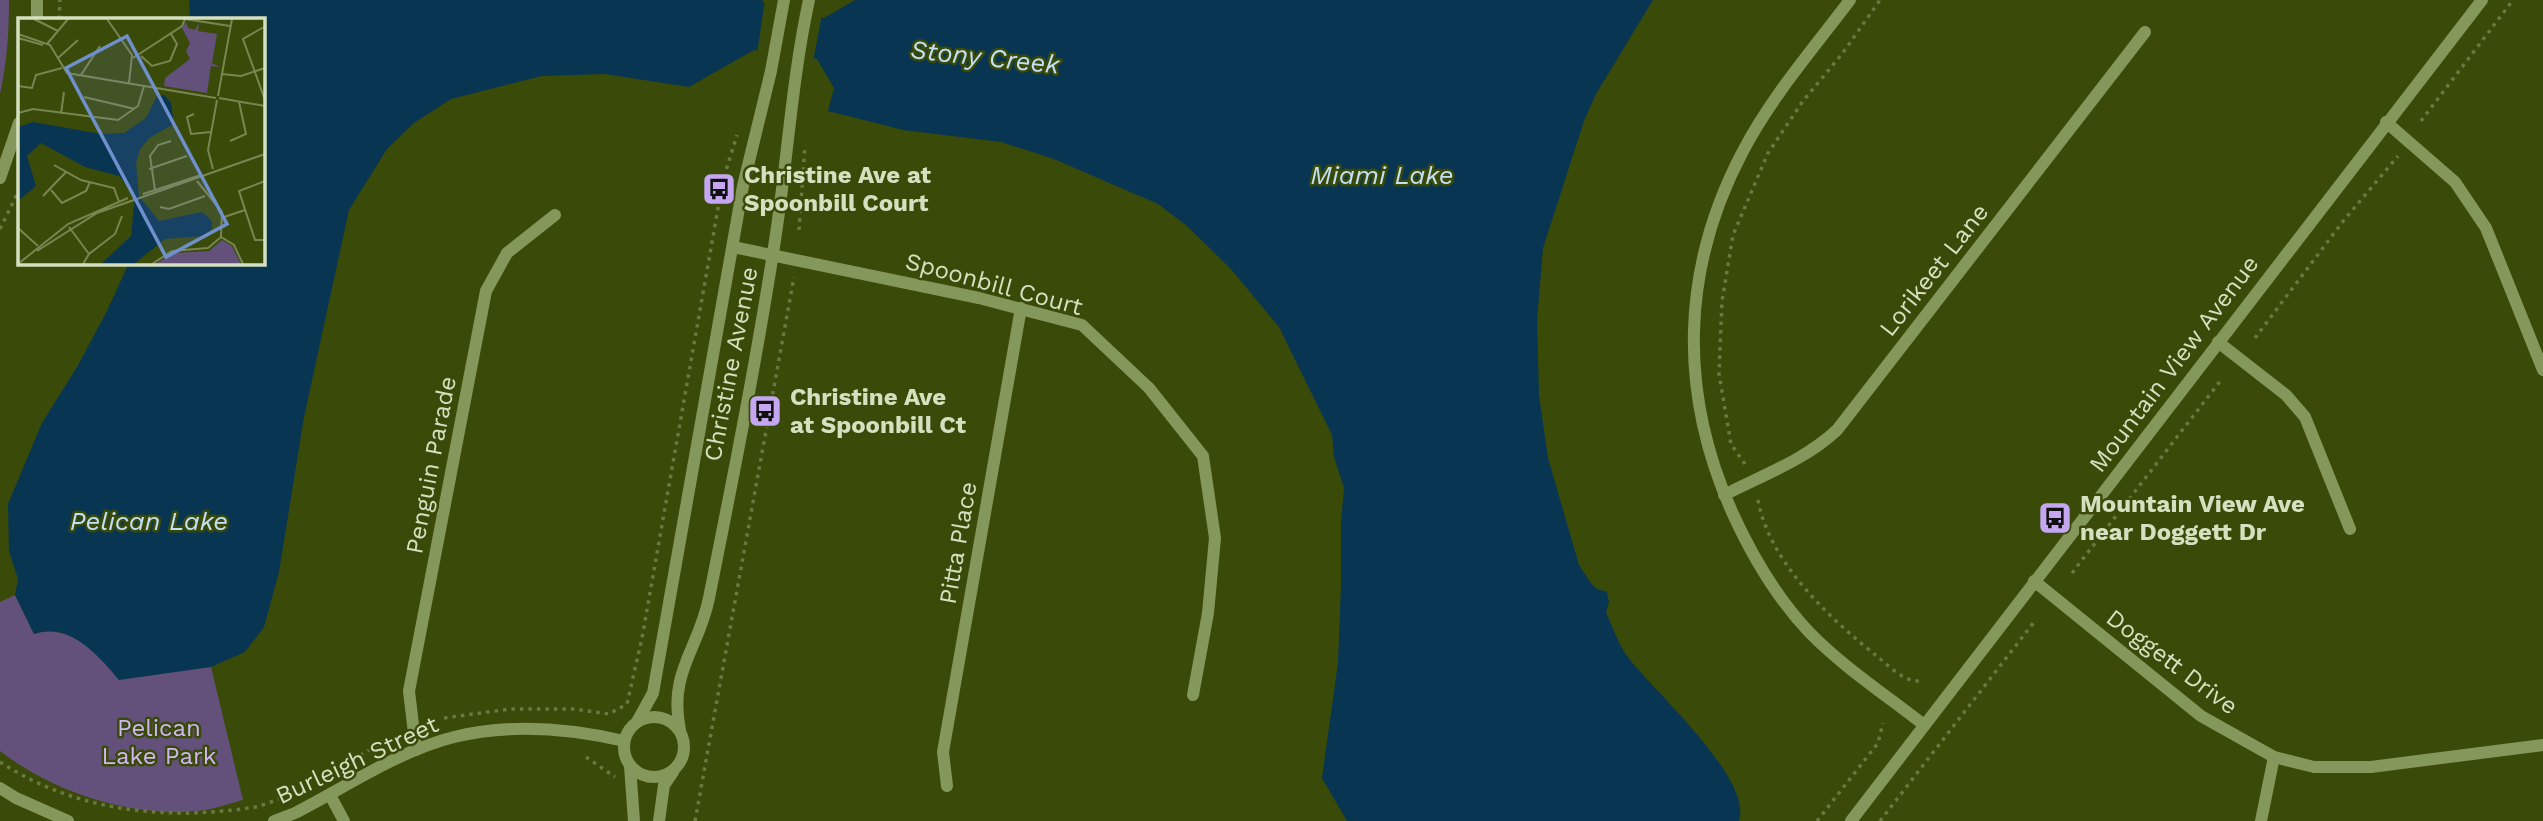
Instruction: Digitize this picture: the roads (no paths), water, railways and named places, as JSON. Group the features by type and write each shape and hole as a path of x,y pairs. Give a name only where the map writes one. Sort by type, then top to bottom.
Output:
{"street":[{"path":"37,0 37,18"},
{"name":"Christine Avenue","path":"637,722 653,693 744,186 771,71 784,0"},
{"name":"Christine Avenue","path":"680,730 676,697 680,676 708,602 773,254 796,75 809,0"},
{"path":"1850,0 1761,119 1727,185 1704,252 1693,333 1696,392 1707,447 1724,495 1747,547 1770,584 1793,614 1828,649 1924,725"},
{"path":"2465,22 2474,0"},
{"name":"Mountain View Avenue","path":"1851,821 2482,0"},
{"name":"Lorikeet Lane","path":"1724,495 1801,458 1837,430 2145,32"},
{"path":"2386,122 2455,181 2486,228 2543,370"},
{"path":"0,178 18,125"},
{"name":"Penguin Parade","path":"416,750 409,691 486,291 506,253 555,215"},
{"name":"Spoonbill Court","path":"733,247 1082,324 1149,388 1203,456 1215,538 1208,613 1194,695"},
{"name":"Pitta Place","path":"947,786 943,752 1021,309"},
{"path":"2218,342 2286,396 2305,417 2350,529"},
{"name":"Doggett Drive","path":"2034,581 2201,716 2274,757 2314,767 2361,767 2543,745"},
{"path":"634,821 629,766 623,751 624,741 629,729 637,722 658,716 670,721 680,730 684,741 680,764 664,786 659,821"},
{"name":"Burleigh Street","path":"274,821 416,750 454,737 494,730 534,728 590,733 624,741"},
{"path":"2261,821 2274,757"},
{"path":"629,766 649,777 662,777 673,771"},
{"path":"0,788 68,821"},
{"path":"330,795 344,821"}],"water":[{"name":"Miami Lake","path":"189,0 762,0 765,4 824,18 855,0 1653,0 1596,94 1584,121 1543,248 1537,320 1539,395 1548,458 1579,565 1597,589 1607,592 1609,602 1606,612 1627,656 1717,759 1731,782 1739,803 1739,821 1347,821 1322,778 1338,663 1344,488 1334,457 1332,435 1279,327 1230,268 1187,226 1158,204 1054,159 1001,142 903,130 828,111 834,88 817,59 754,50 689,87 605,74 542,76 451,99 414,123 387,149 349,210 304,417 279,572 264,627 245,652 211,667 119,680 93,651 71,637 47,631 34,634 15,595 18,579 9,551 8,504 42,423 77,367 129,264 264,264 264,18 190,18"}],"place":[{"name":"Christine Ave at Spoonbill Court","path":"719,189"},
{"name":"Christine Ave at Spoonbill Ct","path":"765,411"},
{"name":"Mountain View Ave near Doggett Dr","path":"2055,518"}],"water label":[{"name":"Stony Creek","path":"985,57"},
{"name":"Pelican Lake","path":"149,521"}],"park label":[{"name":"Pelican Lake Park","path":"159,742"}]}
